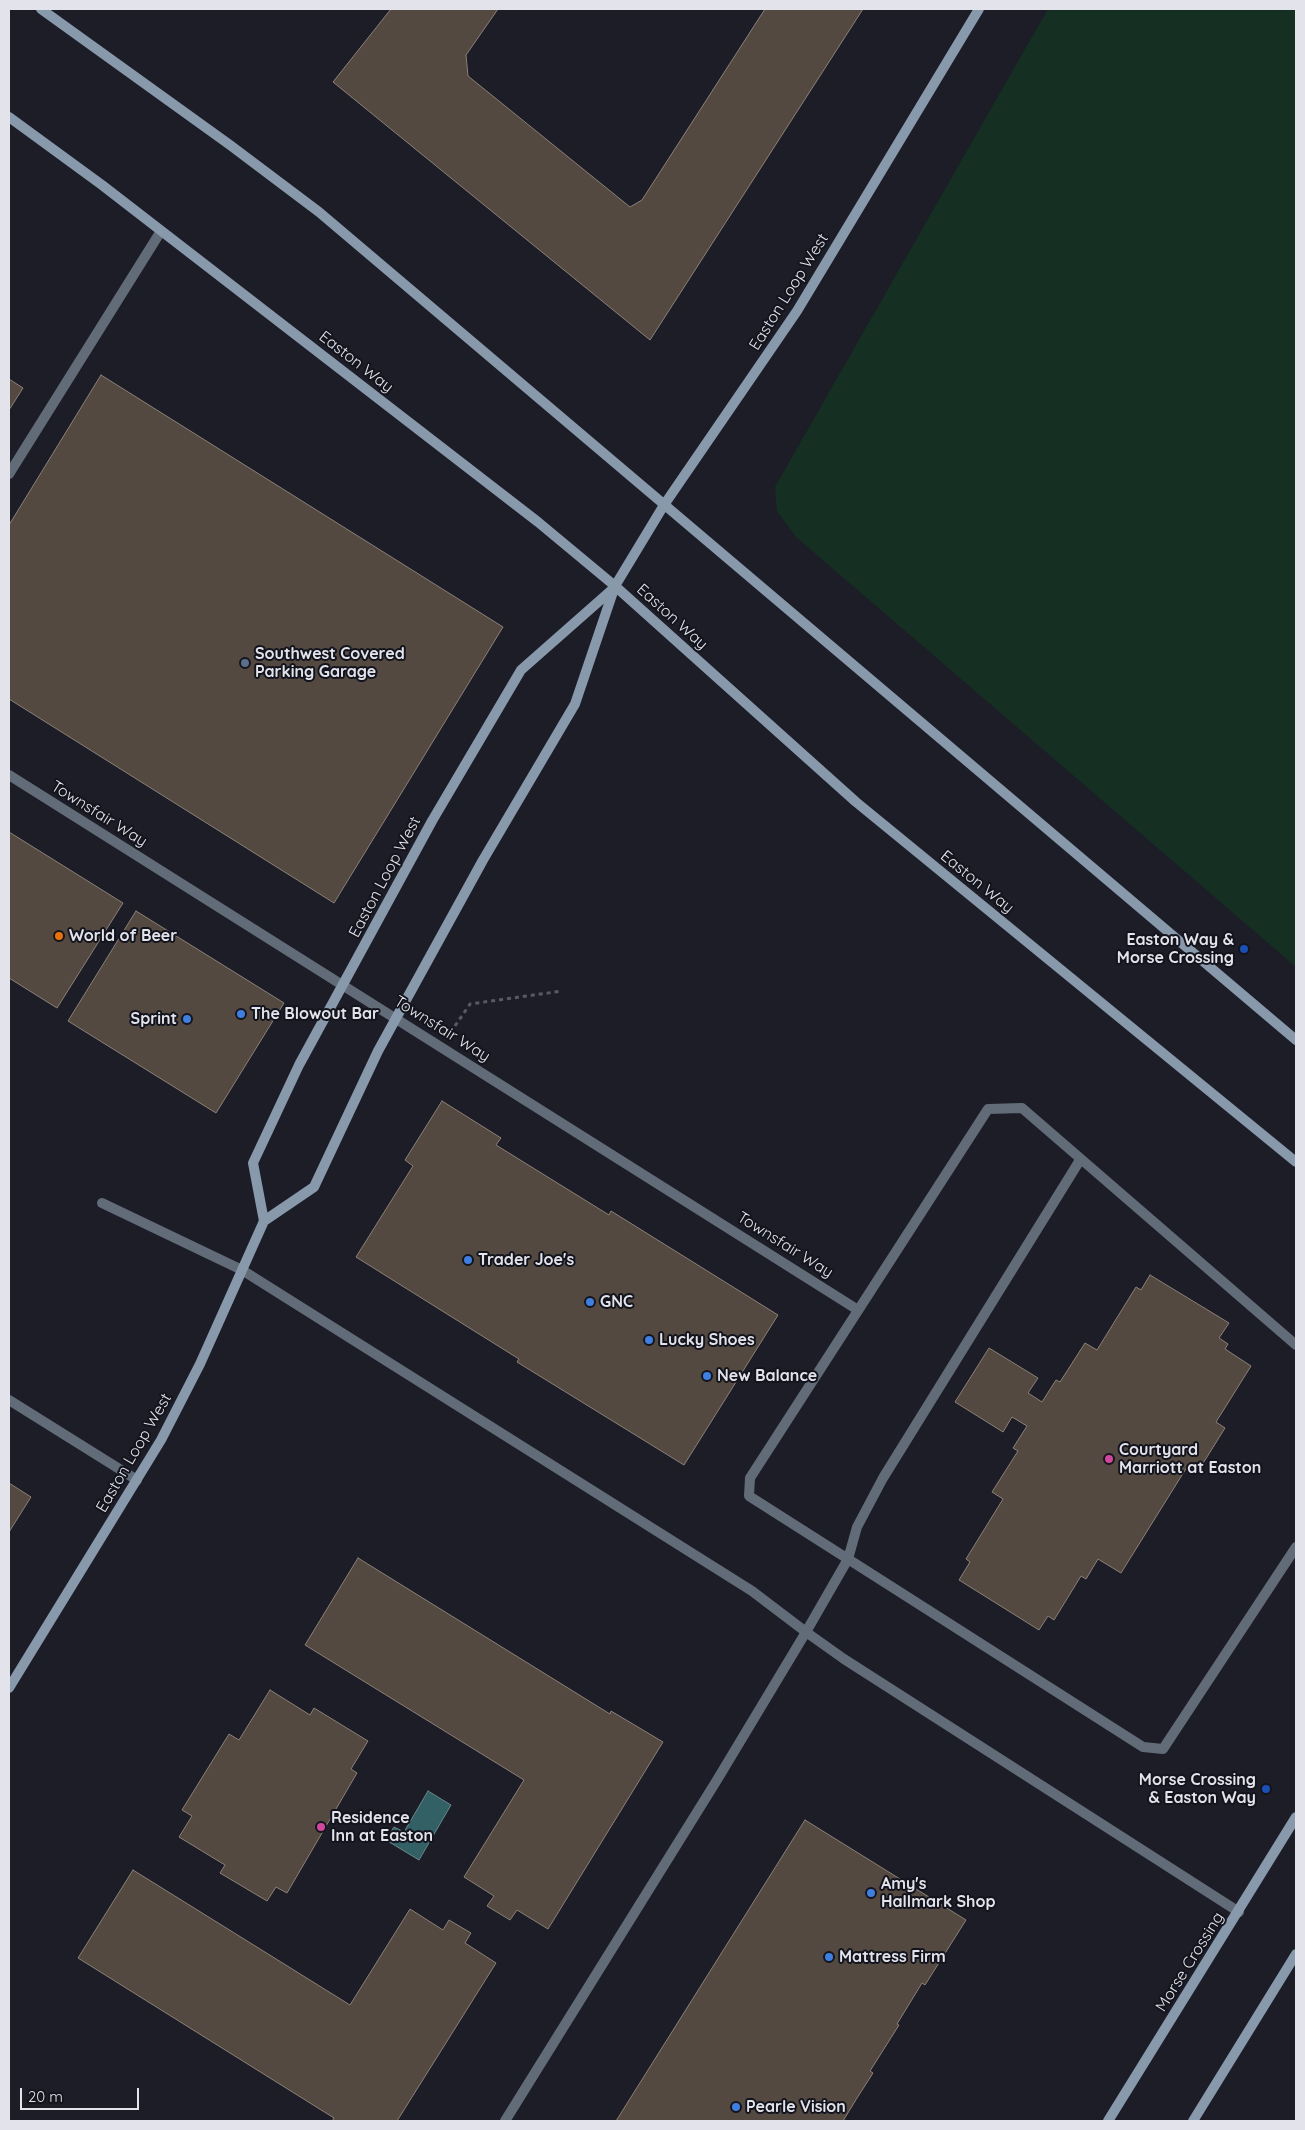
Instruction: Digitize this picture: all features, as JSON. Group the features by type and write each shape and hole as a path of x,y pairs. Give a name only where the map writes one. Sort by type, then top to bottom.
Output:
{"main road":[{"path":"41,9 230,145 319,212 1296,1040"},
{"name":"Easton Loop West","path":"9,1688 137,1480 200,1364 264,1221 314,1187 359,1088 396,1018 483,860 575,704 615,586 664,506 797,311 979,9"},
{"name":"Easton Way","path":"9,118 162,230 538,522 615,586 856,802 1296,1162"},
{"name":"Easton Loop West","path":"264,1221 253,1163 300,1065 432,821 521,670 615,586"},
{"name":"Morse Crossing","path":"1108,2121 1296,1817"},
{"path":"1193,2121 1296,1954"}],"street":[{"path":"9,474 162,230"},
{"name":"Townsfair Way","path":"9,775 858,1310"},
{"path":"1296,1345 1022,1108 988,1109 750,1478 749,1496 1143,1746 1163,1749 1296,1547"},
{"path":"505,2121 717,1780 806,1632 848,1559 857,1527 883,1478 1080,1160"},
{"path":"102,1203 242,1270 752,1591 852,1665 1239,1912"},
{"path":"9,1400 137,1480"}],"path":[{"path":"442,1047 470,1004 562,991"}],"shaded area":[{"path":"1048,9 1296,9 1296,967 796,537 777,511 775,487"},
{"path":"428,1791 451,1805 419,1860 386,1840 394,1827 404,1832"}],"building":[{"path":"391,9 498,9 466,55 468,76 630,207 642,200 765,9 863,9 650,340 333,82"},
{"name":"Southwest Covered Parking Garage","path":"101,375 503,627 334,903 9,699 9,525"},
{"path":"9,379 23,388 9,410"},
{"path":"9,832 123,903 57,1008 9,978"},
{"path":"136,911 284,1003 216,1113 68,1021"},
{"path":"442,1101 501,1138 496,1145 609,1215 611,1211 778,1315 684,1465 517,1362 519,1359 356,1257 413,1166 405,1160"},
{"name":"Courtyard Marriott at Easton","path":"1150,1275 1229,1323 1219,1338 1228,1344 1225,1349 1251,1366 1216,1422 1225,1428 1197,1473 1187,1467 1121,1573 1098,1559 1086,1579 1081,1576 1054,1620 1048,1616 1039,1630 959,1580 970,1562 966,1559 1003,1499 992,1492 1018,1451 1013,1448 1027,1426 1012,1417 1003,1432 955,1402 989,1348 1038,1378 1028,1393 1042,1402 1056,1380 1060,1382 1085,1343 1097,1350 1136,1287 1141,1290"},
{"path":"9,1483 31,1497 9,1532"},
{"path":"358,1558 610,1714 611,1711 663,1742 548,1929 517,1910 510,1920 487,1906 494,1896 464,1877 524,1780 305,1645"},
{"path":"270,1690 310,1715 314,1708 368,1741 351,1769 357,1773 287,1893 276,1887 267,1901 220,1873 225,1865 179,1837 192,1816 182,1810 229,1734 239,1740"},
{"path":"805,1820 966,1920 925,1985 922,1983 897,2024 899,2025 870,2071 873,2073 843,2121 616,2121"},
{"path":"133,1870 350,2005 410,1909 443,1930 449,1920 471,1933 465,1943 496,1963 397,2121 332,2121 334,2118 78,1958"}],"place":[{"name":"Southwest Covered Parking Garage","path":"245,663"},
{"name":"World of Beer","path":"59,936"},
{"name":"Easton Way & Morse Crossing","path":"1244,949"},
{"name":"The Blowout Bar","path":"241,1014"},
{"name":"Sprint","path":"187,1019"},
{"name":"Trader Joe's","path":"468,1260"},
{"name":"GNC","path":"590,1302"},
{"name":"Lucky Shoes","path":"649,1340"},
{"name":"New Balance","path":"707,1376"},
{"name":"Courtyard Marriott at Easton","path":"1109,1459"},
{"name":"Morse Crossing & Easton Way","path":"1266,1789"},
{"name":"Residence Inn at Easton","path":"321,1827"},
{"name":"Amy's Hallmark Shop","path":"871,1893"},
{"name":"Mattress Firm","path":"829,1957"},
{"name":"Pearle Vision","path":"736,2107"}]}
